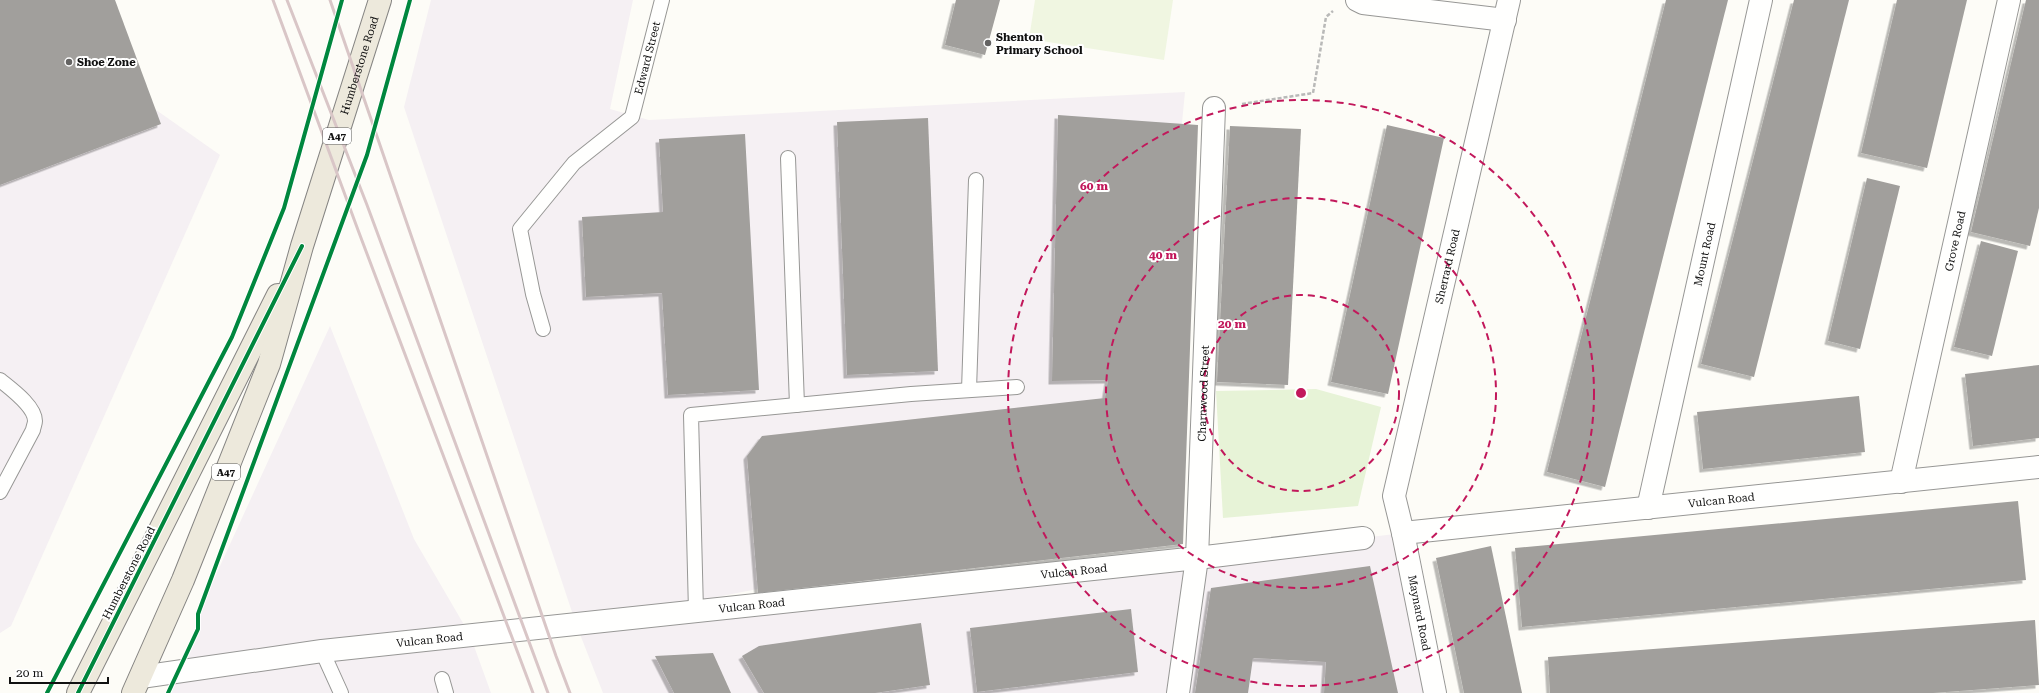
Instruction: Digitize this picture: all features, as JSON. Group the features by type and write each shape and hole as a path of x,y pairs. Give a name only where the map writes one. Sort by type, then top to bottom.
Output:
{"main road":[{"name":"Humberstone Road","path":"137,685 184,580 269,364 302,246 380,0"},
{"name":"Humberstone Road","path":"78,693 302,246"}],"street":[{"path":"1358,0 1363,3 1507,10"},
{"name":"Mount Road","path":"1648,508 1761,0"},
{"name":"Grove Road","path":"1901,482 2009,0"},
{"name":"Sherrard Road","path":"1403,533 1394,496 1507,10"},
{"name":"Charnwood Street","path":"1178,693 1197,558 1214,108"},
{"name":"Vulcan Road","path":"1403,533 2039,467"},
{"name":"Maynard Road","path":"1403,533 1435,693"},
{"name":"Vulcan Road","path":"137,685 322,651 1197,558 1363,538"}],"lane":[{"name":"Edward Street","path":"543,329 533,294 520,229 574,163 632,117 662,0"},
{"path":"788,158 797,405"},
{"path":"969,390 976,180"},
{"path":"0,380 30,408 36,420 33,430 0,492"},
{"path":"696,611 691,415 1017,387"},
{"path":"322,651 341,693"},
{"path":"442,679 446,693"}],"path":[{"path":"1214,108 1313,93 1326,17 1336,8"}],"shaded area":[{"path":"0,0 220,155 11,626 0,633"},
{"path":"431,0 633,0 610,109 649,120 1185,92 1144,514 583,623 1197,558 1403,533 1436,693 603,693 576,624 404,107"},
{"path":"330,326 414,539 470,635 491,693 168,693 198,629 198,614"}],"green space":[{"path":"1035,0 1173,0 1164,60 1029,39"},
{"path":"1316,389 1381,407 1358,506 1223,518 1216,391"}],"building":[{"name":"Shoe Zone","path":"0,0 115,0 161,124 0,185"},
{"path":"956,0 1000,0 985,55 945,45"},
{"path":"1666,0 1728,0 1605,487 1547,472"},
{"path":"1794,0 1849,0 1754,377 1701,364"},
{"path":"1897,0 1967,0 1927,168 1861,153"},
{"path":"2026,0 2039,0 2039,208 2030,246 1971,232"},
{"path":"1058,115 1198,125 1183,544 758,593 747,456 762,436 1105,398 1108,380 1052,381"},
{"path":"928,118 938,371 847,375 837,122"},
{"path":"1387,125 1444,138 1388,394 1331,382"},
{"path":"1230,126 1301,129 1288,385 1217,382"},
{"path":"745,134 759,390 668,395 662,293 586,297 582,217 663,212 659,139"},
{"path":"1867,178 1900,186 1860,349 1828,341"},
{"path":"1981,241 2018,251 1992,356 1954,347"},
{"path":"2039,365 2039,438 1973,446 1965,374"},
{"path":"1859,396 1865,452 1703,469 1697,412"},
{"path":"2018,501 2026,580 1522,627 1515,548"},
{"path":"1491,546 1522,693 1464,693 1436,558"},
{"path":"1370,566 1398,693 1324,693 1326,662 1253,658 1248,693 1195,693 1211,588"},
{"path":"1131,609 1138,672 977,692 970,628"},
{"path":"2035,620 2039,685 1933,693 1550,693 1548,657"},
{"path":"921,623 930,685 875,693 764,693 742,656 759,646"},
{"path":"713,653 731,693 674,693 655,656"}],"railway":[{"path":"273,0 358,230 533,693"},
{"path":"287,0 367,205 548,693"},
{"path":"330,0 570,693"}],"cycle path":[{"path":"47,693 232,337 284,208 342,0"},
{"path":"168,693 198,629 198,614 367,155 410,0"},
{"path":"78,693 302,246"}],"place":[{"name":"Shenton Primary School","path":"988,43"},
{"name":"Shoe Zone","path":"69,62"}]}
